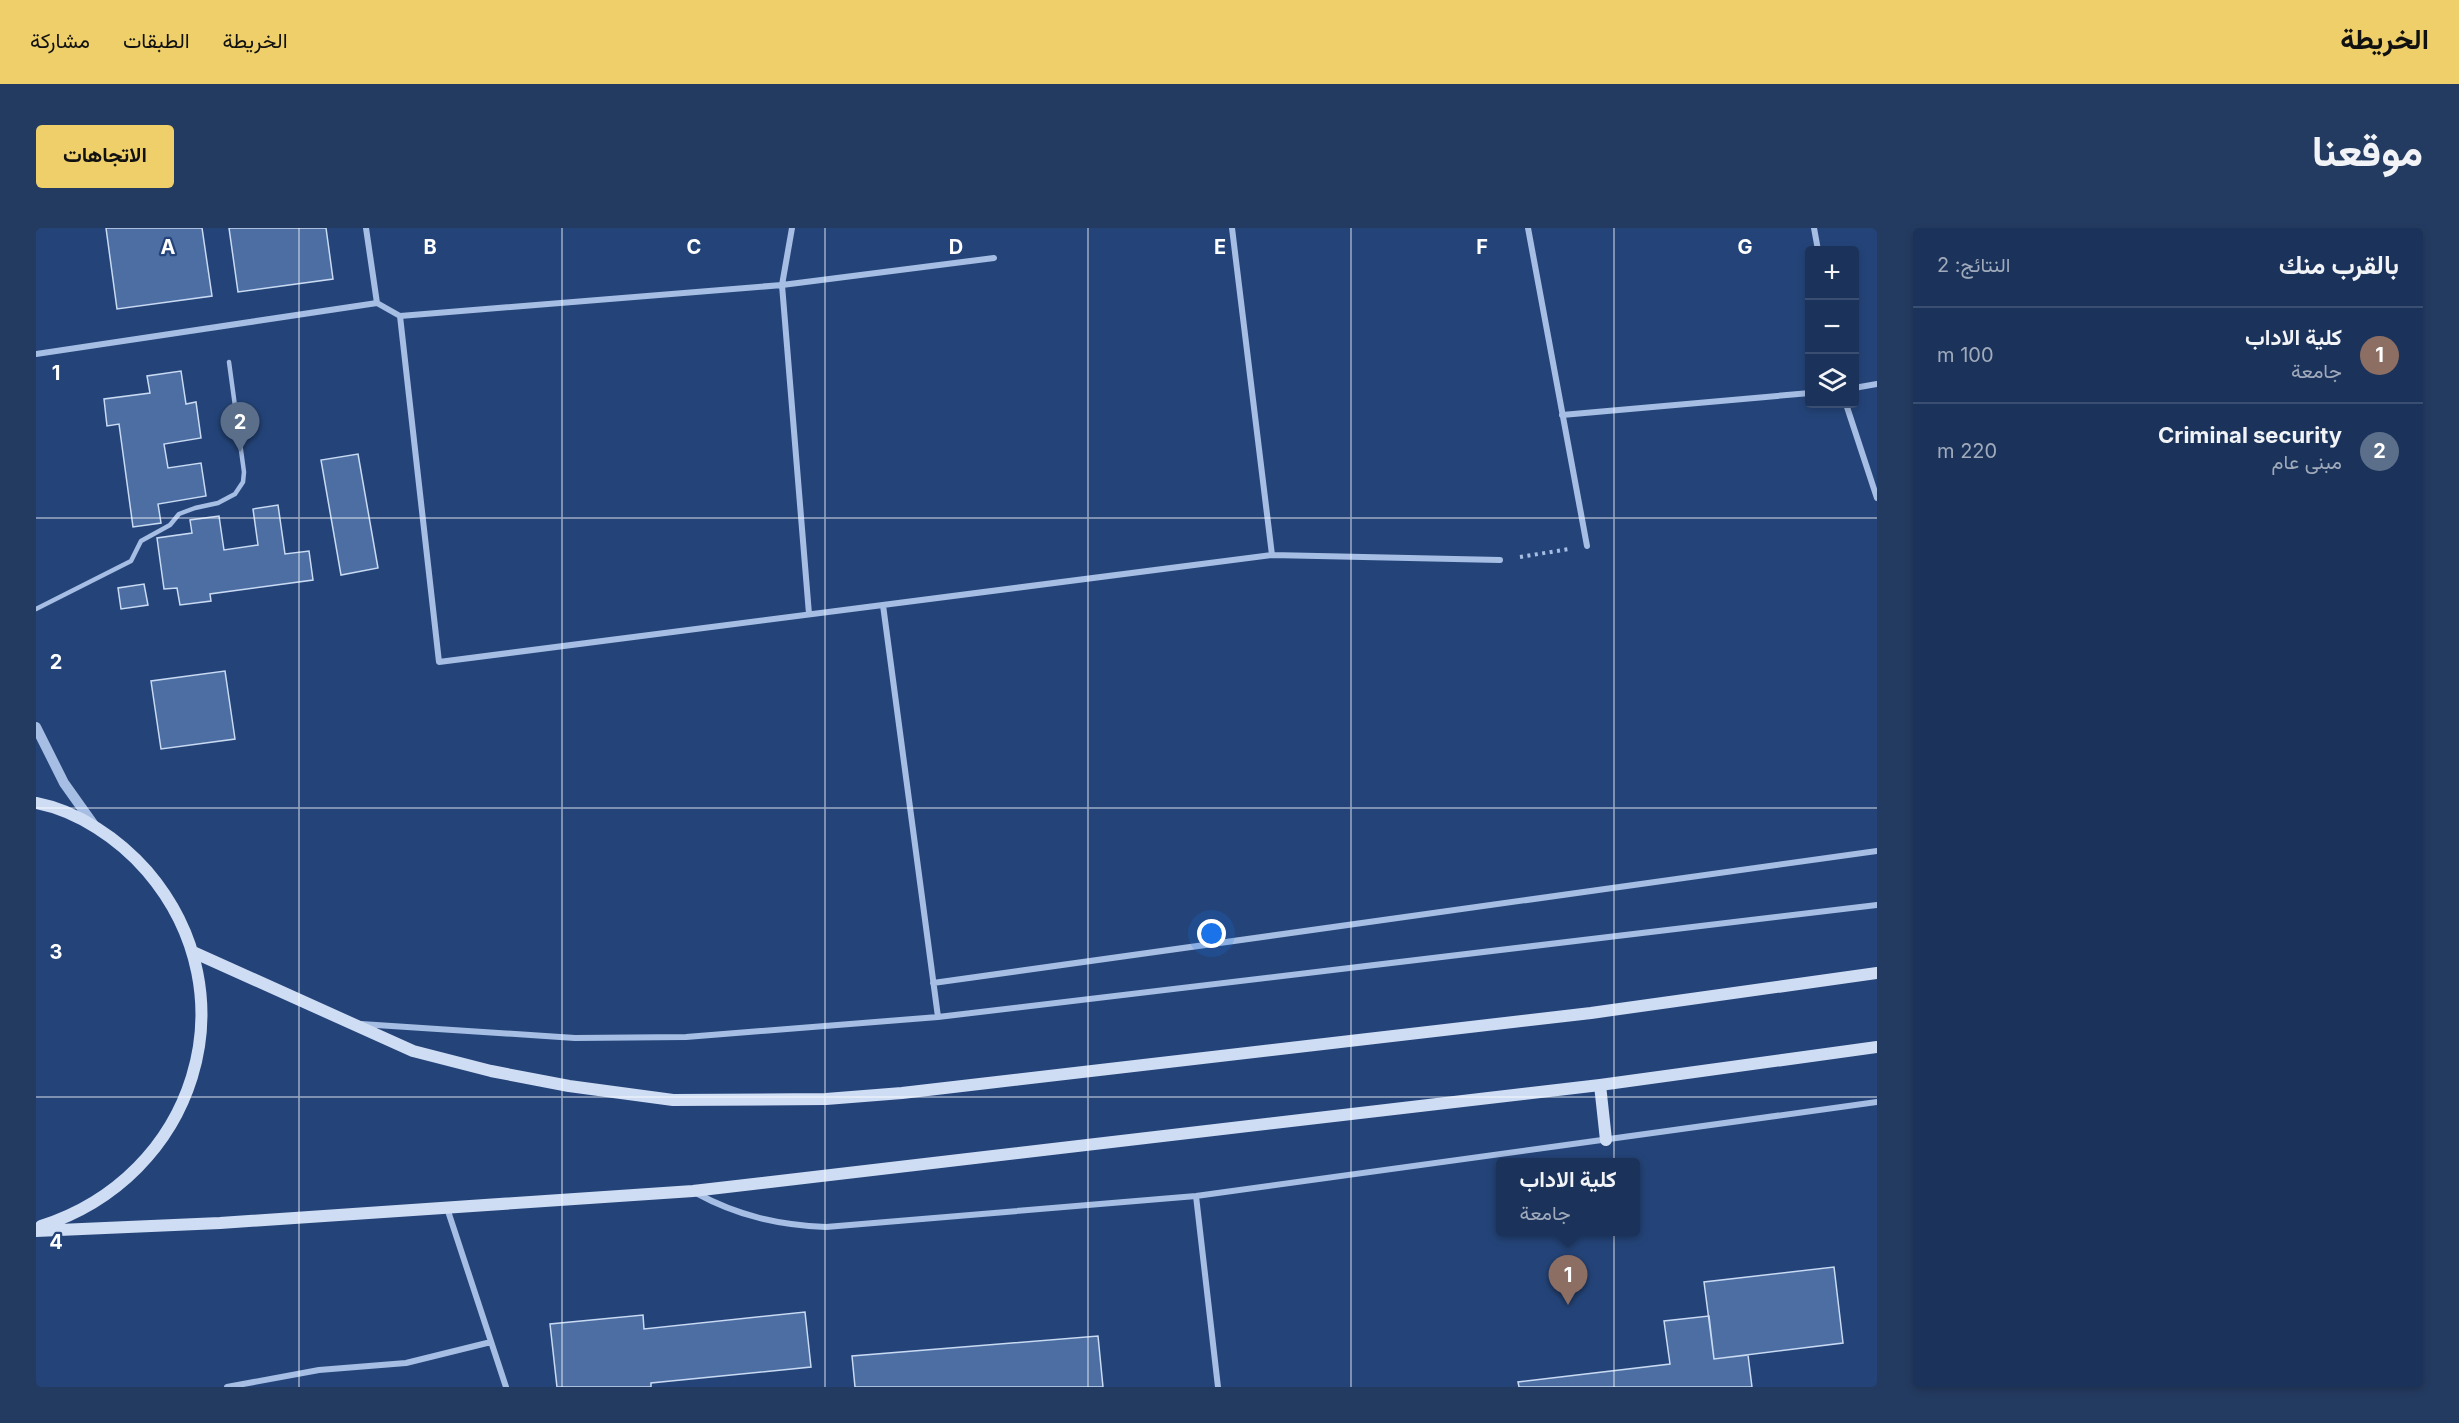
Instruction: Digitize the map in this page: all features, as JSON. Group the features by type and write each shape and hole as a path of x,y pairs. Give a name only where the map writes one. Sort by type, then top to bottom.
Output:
{"main road":[{"path":"36,803 69,814 96,828 118,843 156,881 184,927 193,952 201,998 200,1044 189,1090 168,1131 139,1168 104,1197 62,1219 36,1229"},
{"path":"193,952 413,1051 491,1071 569,1086 673,1100 826,1099 960,1086 1591,1013 1877,973"},
{"path":"36,1229 231,1222 693,1191 1600,1085 1877,1047"},
{"path":"1600,1085 1606,1140"}],"street":[{"path":"366,228 377,303"},
{"path":"792,228 782,285 809,614"},
{"path":"1232,228 1272,555"},
{"path":"1528,228 1587,546"},
{"path":"1814,228 1817,246"},
{"path":"36,354 377,303 400,316 782,285 994,258"},
{"path":"400,316 439,662 1272,555 1500,560"},
{"path":"1859,387 1877,384"},
{"path":"1562,415 1805,393"},
{"path":"1847,408 1877,498"},
{"path":"883,605 938,1017"},
{"path":"36,727 64,783 96,828"},
{"path":"933,983 1877,850"},
{"path":"351,1024 575,1038 686,1036 938,1017 1877,905"},
{"path":"693,1191 717,1205 761,1220 798,1226 826,1227 1196,1196 1877,1102"},
{"path":"1196,1196 1218,1387"},
{"path":"447,1208 506,1387"},
{"path":"227,1387 319,1370 406,1363 491,1341"}],"lane":[{"path":"36,609 131,561 141,541 170,525 179,514 195,507 218,503 240,489 244,472 229,362"}],"path":[{"path":"1500,560 1587,546"}],"building":[{"path":"106,228 202,228 212,296 117,309"},
{"path":"229,228 326,228 333,279 238,292"},
{"path":"181,371 186,404 196,402 201,438 164,444 168,468 201,463 206,496 158,504 161,523 133,527 119,424 107,426 104,399 150,393 147,376"},
{"path":"358,454 378,568 341,575 321,460"},
{"path":"278,505 285,554 309,551 313,580 210,594 211,601 180,605 177,588 164,589 157,538 192,533 190,520 219,516 224,550 258,545 253,509"},
{"path":"144,584 148,605 121,609 118,588"},
{"path":"225,671 235,739 161,749 151,681"},
{"path":"1834,1267 1843,1343 1714,1359 1704,1282"},
{"path":"805,1312 811,1367 651,1383 651,1387 557,1387 550,1324 643,1315 644,1329"},
{"path":"1709,1316 1714,1359 1748,1355 1752,1387 1519,1387 1518,1382 1670,1364 1664,1321"},
{"path":"1098,1336 1103,1387 855,1387 852,1356"}],"place":[{"name":"Criminal security","path":"240,452"},
{"name":"كلية الاداب","path":"1568,1305"}]}
